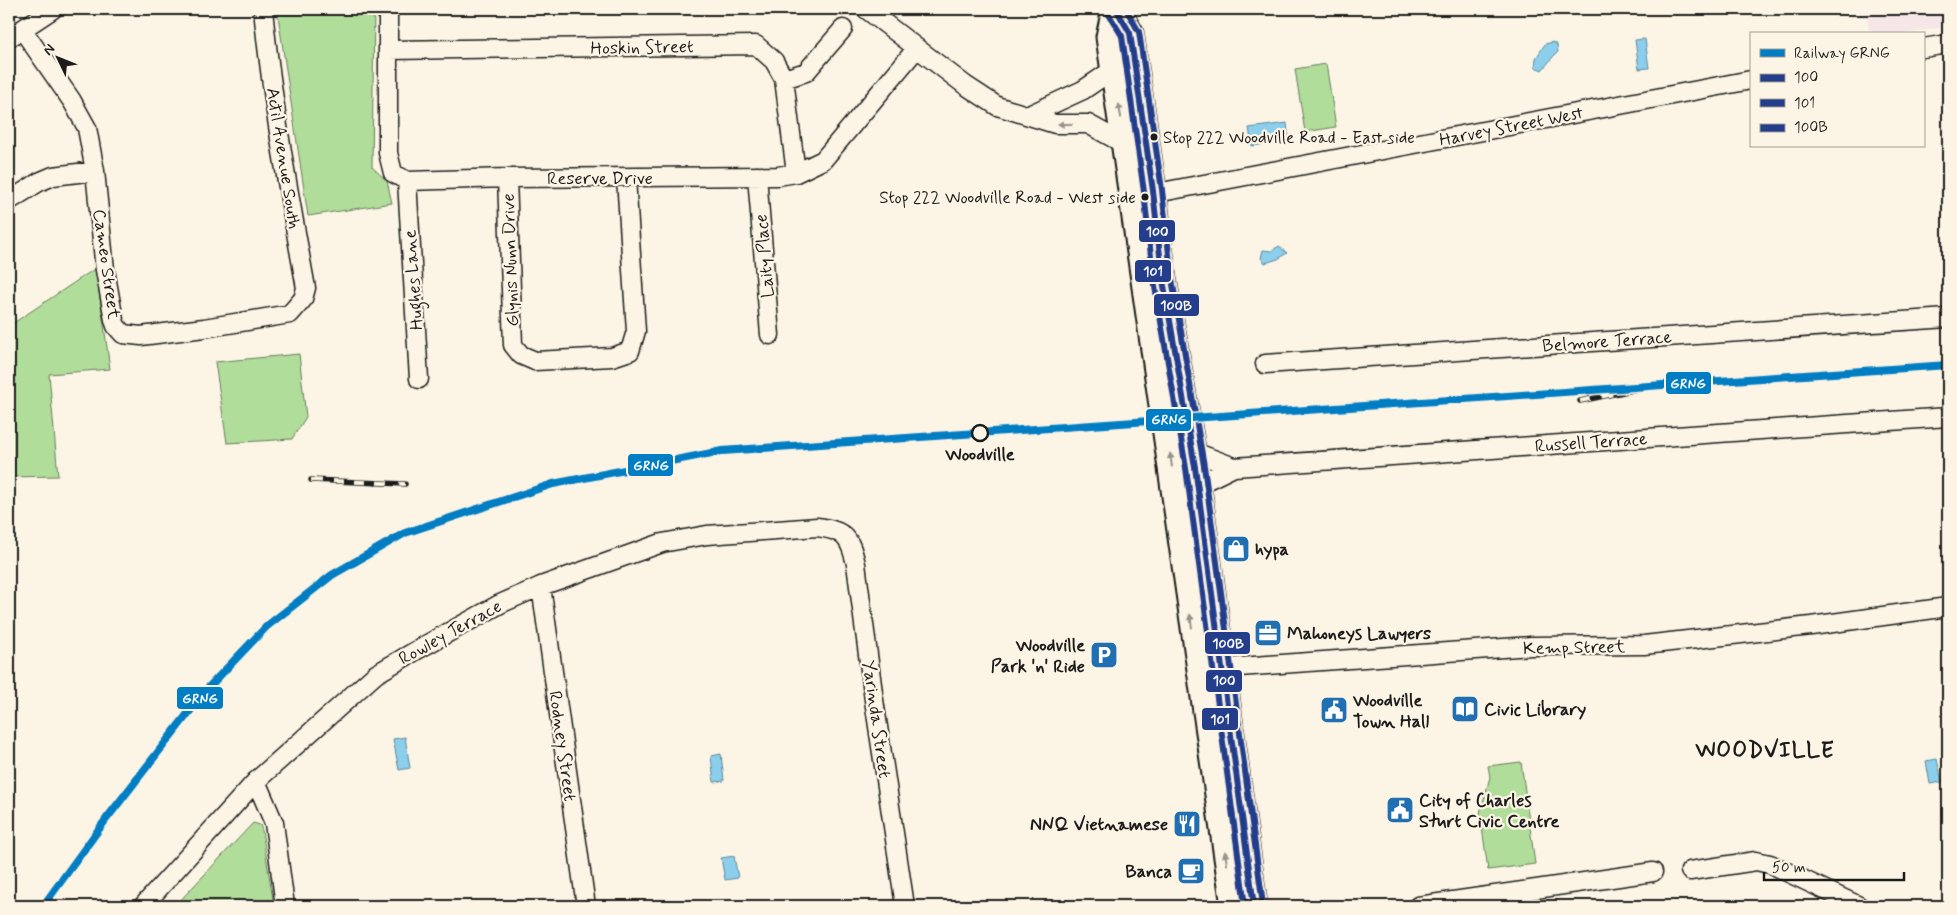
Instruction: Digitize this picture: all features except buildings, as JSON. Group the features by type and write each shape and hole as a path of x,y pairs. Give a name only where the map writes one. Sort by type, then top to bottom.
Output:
{"main road":[{"path":"1115,9 1109,37 1165,419 1254,906"},
{"path":"1115,9 1130,32 1153,191 1162,274 1197,485 1210,669 1234,906"}],"street":[{"path":"15,34 53,9"},
{"name":"Actil Avenue South","path":"263,9 292,210 306,288 303,299 298,304"},
{"path":"388,9 388,153 393,173 407,181"},
{"path":"866,9 965,84 998,106 1055,124 1088,124 1126,145"},
{"path":"784,79 806,72 843,29"},
{"name":"Cameo Street","path":"15,34 81,115 90,141 95,170 106,270 114,320 116,326 123,334 132,336 149,335 290,314 298,304"},
{"path":"1924,48 1948,44"},
{"name":"Hoskin Street","path":"388,50 756,45 774,61 784,79 796,173"},
{"name":"Reserve Drive","path":"407,181 507,178 778,176 796,173 823,160 917,48"},
{"path":"1030,115 1083,90 1114,69"},
{"name":"Harvey Street West","path":"1153,191 1167,191 1750,80"},
{"path":"9,201 39,182 53,176 95,170"},
{"name":"Laity Place","path":"757,176 770,336"},
{"name":"Glynis Nunn Drive","path":"507,178 514,345 521,355 535,361 612,357 630,351 636,331 626,178"},
{"name":"Hughes Lane","path":"407,181 420,379"},
{"name":"Belmore Terrace","path":"1265,364 1948,318"},
{"name":"Russell Terrace","path":"1197,485 1234,467 1948,417"},
{"name":"Russell Terrace","path":"1192,451 1234,467"},
{"name":"Rowley Terrace","path":"143,906 256,781 376,674 500,604 541,586 662,543 707,535 817,527 832,528 844,534"},
{"name":"Yarinda Street","path":"844,534 852,547 856,564 875,710 905,906"},
{"name":"Rodney Street","path":"541,586 586,906"},
{"name":"Kemp Street","path":"1210,669 1532,646 1644,645 1811,626 1948,607"},
{"path":"256,781 274,823 285,906"},
{"path":"1690,871 1756,861 1770,864 1859,906"},
{"path":"1418,906 1653,872"}],"shaded area":[{"path":"1865,9 1948,9 1948,26 1916,32 1870,32"}],"green space":[{"path":"277,9 374,9 372,167 387,181 392,203 308,216"},
{"path":"1326,64 1336,127 1305,132 1295,69"},
{"path":"96,268 110,369 49,374 58,476 9,477 9,326"},
{"path":"299,354 306,417 292,439 227,443 215,362"},
{"path":"1521,762 1535,864 1488,870 1480,813 1490,777 1488,766"},
{"path":"253,823 260,825 262,830 274,906 175,906"}],"water":[{"path":"1645,39 1649,68 1639,69 1635,40"},
{"path":"1553,42 1557,45 1558,52 1542,70 1535,67 1536,58 1545,44"},
{"path":"1287,123 1289,141 1252,146 1249,128"},
{"path":"1279,246 1287,253 1278,259 1265,263 1261,258 1263,250 1271,251"},
{"path":"405,737 410,768 399,770 393,739"},
{"path":"721,754 724,781 714,782 711,756"},
{"path":"1937,759 1942,782 1930,784 1926,761"},
{"path":"734,856 738,878 725,880 721,858"}],"railway":[{"path":"1580,401 1657,385"},
{"path":"311,480 405,484"}],"rail line":[{"name":"GRNG","path":"43,906 107,818 207,689 267,626 332,575 405,533 553,484 722,451 1948,365"}],"transit line":[{"name":"100","path":"1116,9 1130,33 1153,191 1162,274 1195,467 1254,906"},
{"name":"100B","path":"1126,9 1139,32 1162,190 1171,273 1204,466 1263,905"},
{"name":"101","path":"1108,13 1122,36 1144,192 1153,275 1186,468 1245,906"}],"place":[{"name":"Stop 222 Woodville Road - East side","path":"1154,137"},
{"name":"Stop 222 Woodville Road - West side","path":"1145,197"},
{"name":"Woodville","path":"980,433"},
{"name":"hypa","path":"1236,549"},
{"name":"Mahoneys Lawyers","path":"1268,633"},
{"name":"Woodville Park 'n' Ride","path":"1104,655"},
{"name":"Civic Library","path":"1465,709"},
{"name":"Woodville Town Hall","path":"1334,710"},
{"name":"City of Charles Sturt Civic Centre","path":"1400,810"},
{"name":"NNQ Vietnamese","path":"1187,824"},
{"name":"Banca","path":"1191,871"}],"district":[{"name":"WOODVILLE","path":"1765,749"}]}
